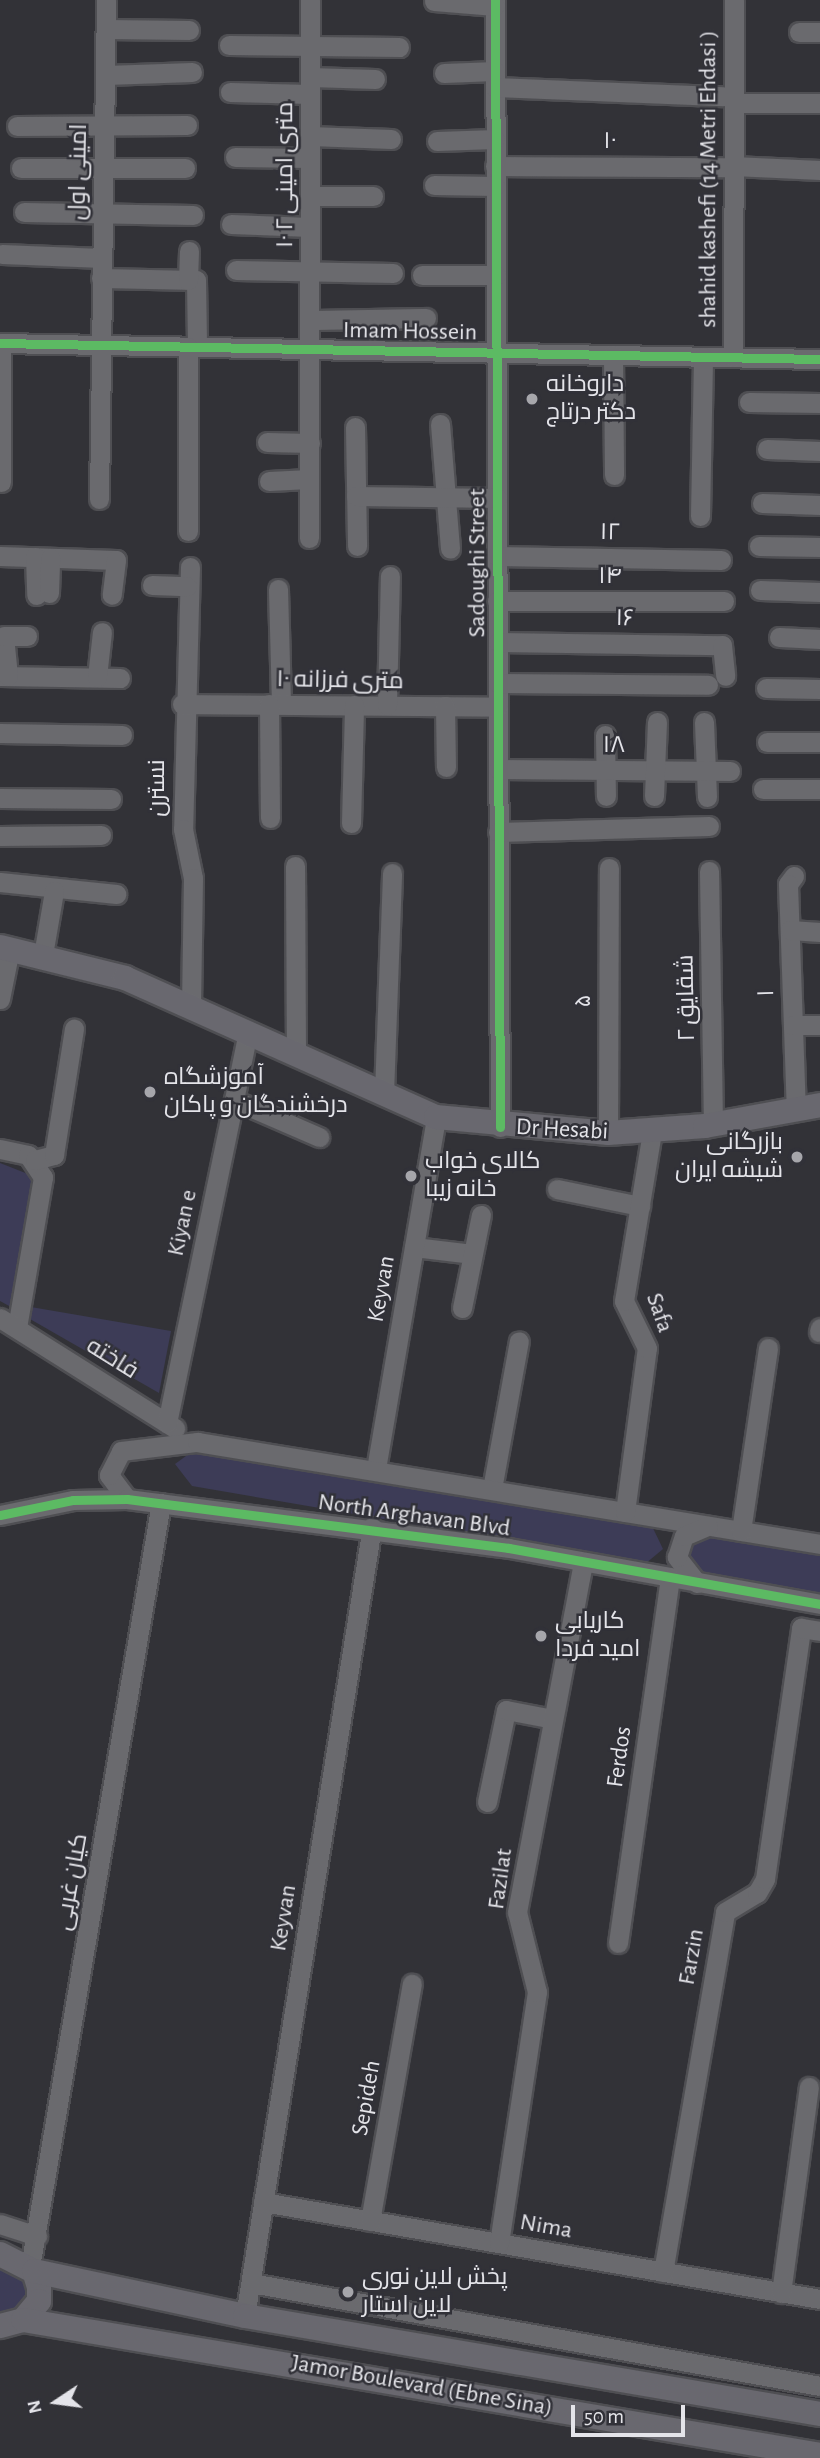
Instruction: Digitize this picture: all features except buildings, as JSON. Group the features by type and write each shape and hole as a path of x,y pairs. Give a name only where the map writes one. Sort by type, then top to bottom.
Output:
{"main road":[{"name":"Dr Hesabi","path":"5,948 43,955 125,978 436,1117 500,1126 608,1133 652,1132 713,1125 820,1105"},
{"name":"Jamor Boulevard (Ebne Sina)","path":"0,2254 32,2269 245,2316 820,2414"},
{"path":"11,2323 39,2301 32,2269"},
{"name":"Jamor Boulevard (Ebne Sina)","path":"11,2323 820,2455"}],"street":[{"name":"امینی اول","path":"99,499 106,0"},
{"name":"۱۰ متری امینی ۲","path":"309,538 310,0"},
{"name":"shahid kashefi (14 Metri Ehdasi )","path":"733,357 728,100 734,0"},
{"path":"434,1 495,3"},
{"name":"Sadoughi Street","path":"495,3 500,1126"},
{"path":"106,29 189,30"},
{"path":"799,32 820,32"},
{"path":"229,45 399,47"},
{"path":"106,75 192,72"},
{"path":"444,73 611,93 820,103"},
{"path":"230,92 375,79"},
{"path":"17,126 187,125"},
{"path":"310,136 391,139"},
{"path":"437,141 495,139"},
{"path":"235,157 310,158"},
{"name":"۱۰","path":"434,185 495,176 729,167 820,170"},
{"path":"21,168 185,168"},
{"path":"310,196 373,196"},
{"path":"24,212 193,215"},
{"path":"231,224 310,227"},
{"path":"188,279 189,251"},
{"path":"2,254 102,258"},
{"path":"236,270 310,274 393,273"},
{"path":"422,275 496,275"},
{"path":"102,278 196,280 199,296 193,347 188,531"},
{"path":"310,320 426,318"},
{"path":"0,343 1,482"},
{"name":"Imam Hossein","path":"0,343 820,359"},
{"path":"612,355 614,475"},
{"path":"700,516 703,357"},
{"path":"749,402 820,403"},
{"path":"440,424 442,497 450,549"},
{"path":"355,427 357,546"},
{"path":"267,442 310,443"},
{"path":"768,449 820,451"},
{"path":"270,481 309,479"},
{"path":"356,496 497,498"},
{"path":"762,503 820,505"},
{"path":"759,546 820,547"},
{"path":"0,556 116,560 113,595"},
{"name":"۱۲","path":"497,556 721,560"},
{"path":"42,594 43,557"},
{"name":"نسترن","path":"152,584 188,576 183,704 183,829 194,903 191,1008"},
{"path":"387,705 390,576"},
{"path":"270,818 278,589"},
{"path":"760,590 820,592"},
{"name":"۱۴","path":"497,601 724,601"},
{"path":"97,677 102,632"},
{"path":"27,636 4,636 4,676 120,678"},
{"path":"779,637 820,639"},
{"name":"۱۶","path":"498,642 722,645 716,681 498,683"},
{"path":"766,688 820,689"},
{"name":"۱۰ متری فرزانه","path":"183,704 498,708"},
{"path":"351,823 354,705"},
{"path":"445,706 446,767"},
{"path":"654,796 657,722"},
{"path":"704,722 707,797"},
{"path":"0,733 122,735"},
{"path":"605,735 606,796"},
{"path":"767,742 820,742"},
{"name":"۱۸","path":"498,769 730,771"},
{"path":"763,789 820,789"},
{"path":"0,798 111,799"},
{"path":"498,832 709,826"},
{"path":"0,836 101,835"},
{"path":"295,866 296,1054"},
{"name":"۵","path":"608,868 608,1133"},
{"name":"شقایق ۲","path":"709,871 713,1125"},
{"path":"384,1093 392,873"},
{"name":"۱","path":"794,876 790,930 796,1109"},
{"path":"0,882 37,883 54,891 116,894"},
{"path":"43,955 54,891"},
{"path":"790,930 820,932"},
{"path":"0,999 5,948"},
{"path":"793,1025 820,1025"},
{"path":"0,1149 35,1160 54,1155 74,1029"},
{"name":"Kiyan e","path":"167,1423 248,1033"},
{"path":"234,1100 319,1137"},
{"name":"Keyvan","path":"376,1469 436,1117"},
{"name":"Safa","path":"625,1512 647,1348 624,1301 652,1132"},
{"path":"9,1323 43,1177 35,1160"},
{"path":"557,1189 640,1206"},
{"path":"462,1308 481,1215"},
{"path":"414,1247 473,1254"},
{"name":"فاخته","path":"9,1323 197,1442"},
{"path":"492,1489 519,1341"},
{"path":"741,1531 768,1348"},
{"path":"127,1499 108,1475 121,1451 197,1442"},
{"name":"North Arghavan Blvd","path":"197,1442 376,1469 820,1544"},
{"name":"North Arghavan Blvd","path":"0,1516 73,1500 127,1499 372,1527 820,1604"},
{"name":"کیان غربی","path":"32,2269 161,1503"},
{"path":"648,1575 661,1565 671,1542 662,1518"},
{"path":"697,1583 677,1557 684,1536 709,1526"},
{"name":"Keyvan","path":"245,2316 372,1527"},
{"name":"Fazilat","path":"499,2244 537,1992 517,1912 583,1562"},
{"name":"Ferdos","path":"618,1943 670,1578"},
{"name":"Farzin","path":"663,2272 725,1912 757,1893 765,1880 811,1629"},
{"path":"488,1802 506,1710 553,1719"},
{"name":"Sepideh","path":"370,2221 412,1984"},
{"path":"782,2292 809,2087"},
{"name":"Nima","path":"263,2202 820,2299"},
{"path":"0,2224 37,2236"},
{"path":"251,2283 820,2386"}],"shaded area":[{"path":"0,1163 33,1176 11,1307 0,1301"},
{"path":"25,1306 171,1331 159,1393 23,1315"},
{"path":"197,1448 651,1524 663,1549 645,1564 192,1486 175,1464"},
{"path":"704,1535 820,1554 820,1596 702,1575 685,1561 685,1544"},
{"path":"0,2264 26,2284 25,2305 0,2316"}],"cycle path":[{"path":"495,0 500,1127"},
{"path":"0,343 820,359"},
{"path":"0,1515 73,1500 127,1499 509,1548 820,1604"}],"place":[{"name":"داروخانه دکتر درتاج","path":"532,399"},
{"name":"آموزشگاه درخشندگان و پاکان","path":"150,1092"},
{"name":"بازرگانی شیشه ایران","path":"797,1157"},
{"name":"کالای خواب خانه زیبا","path":"411,1176"},
{"name":"کاریابی امید فردا","path":"541,1636"},
{"name":"پخش لاین نوری لاین استار","path":"348,2292"}]}
